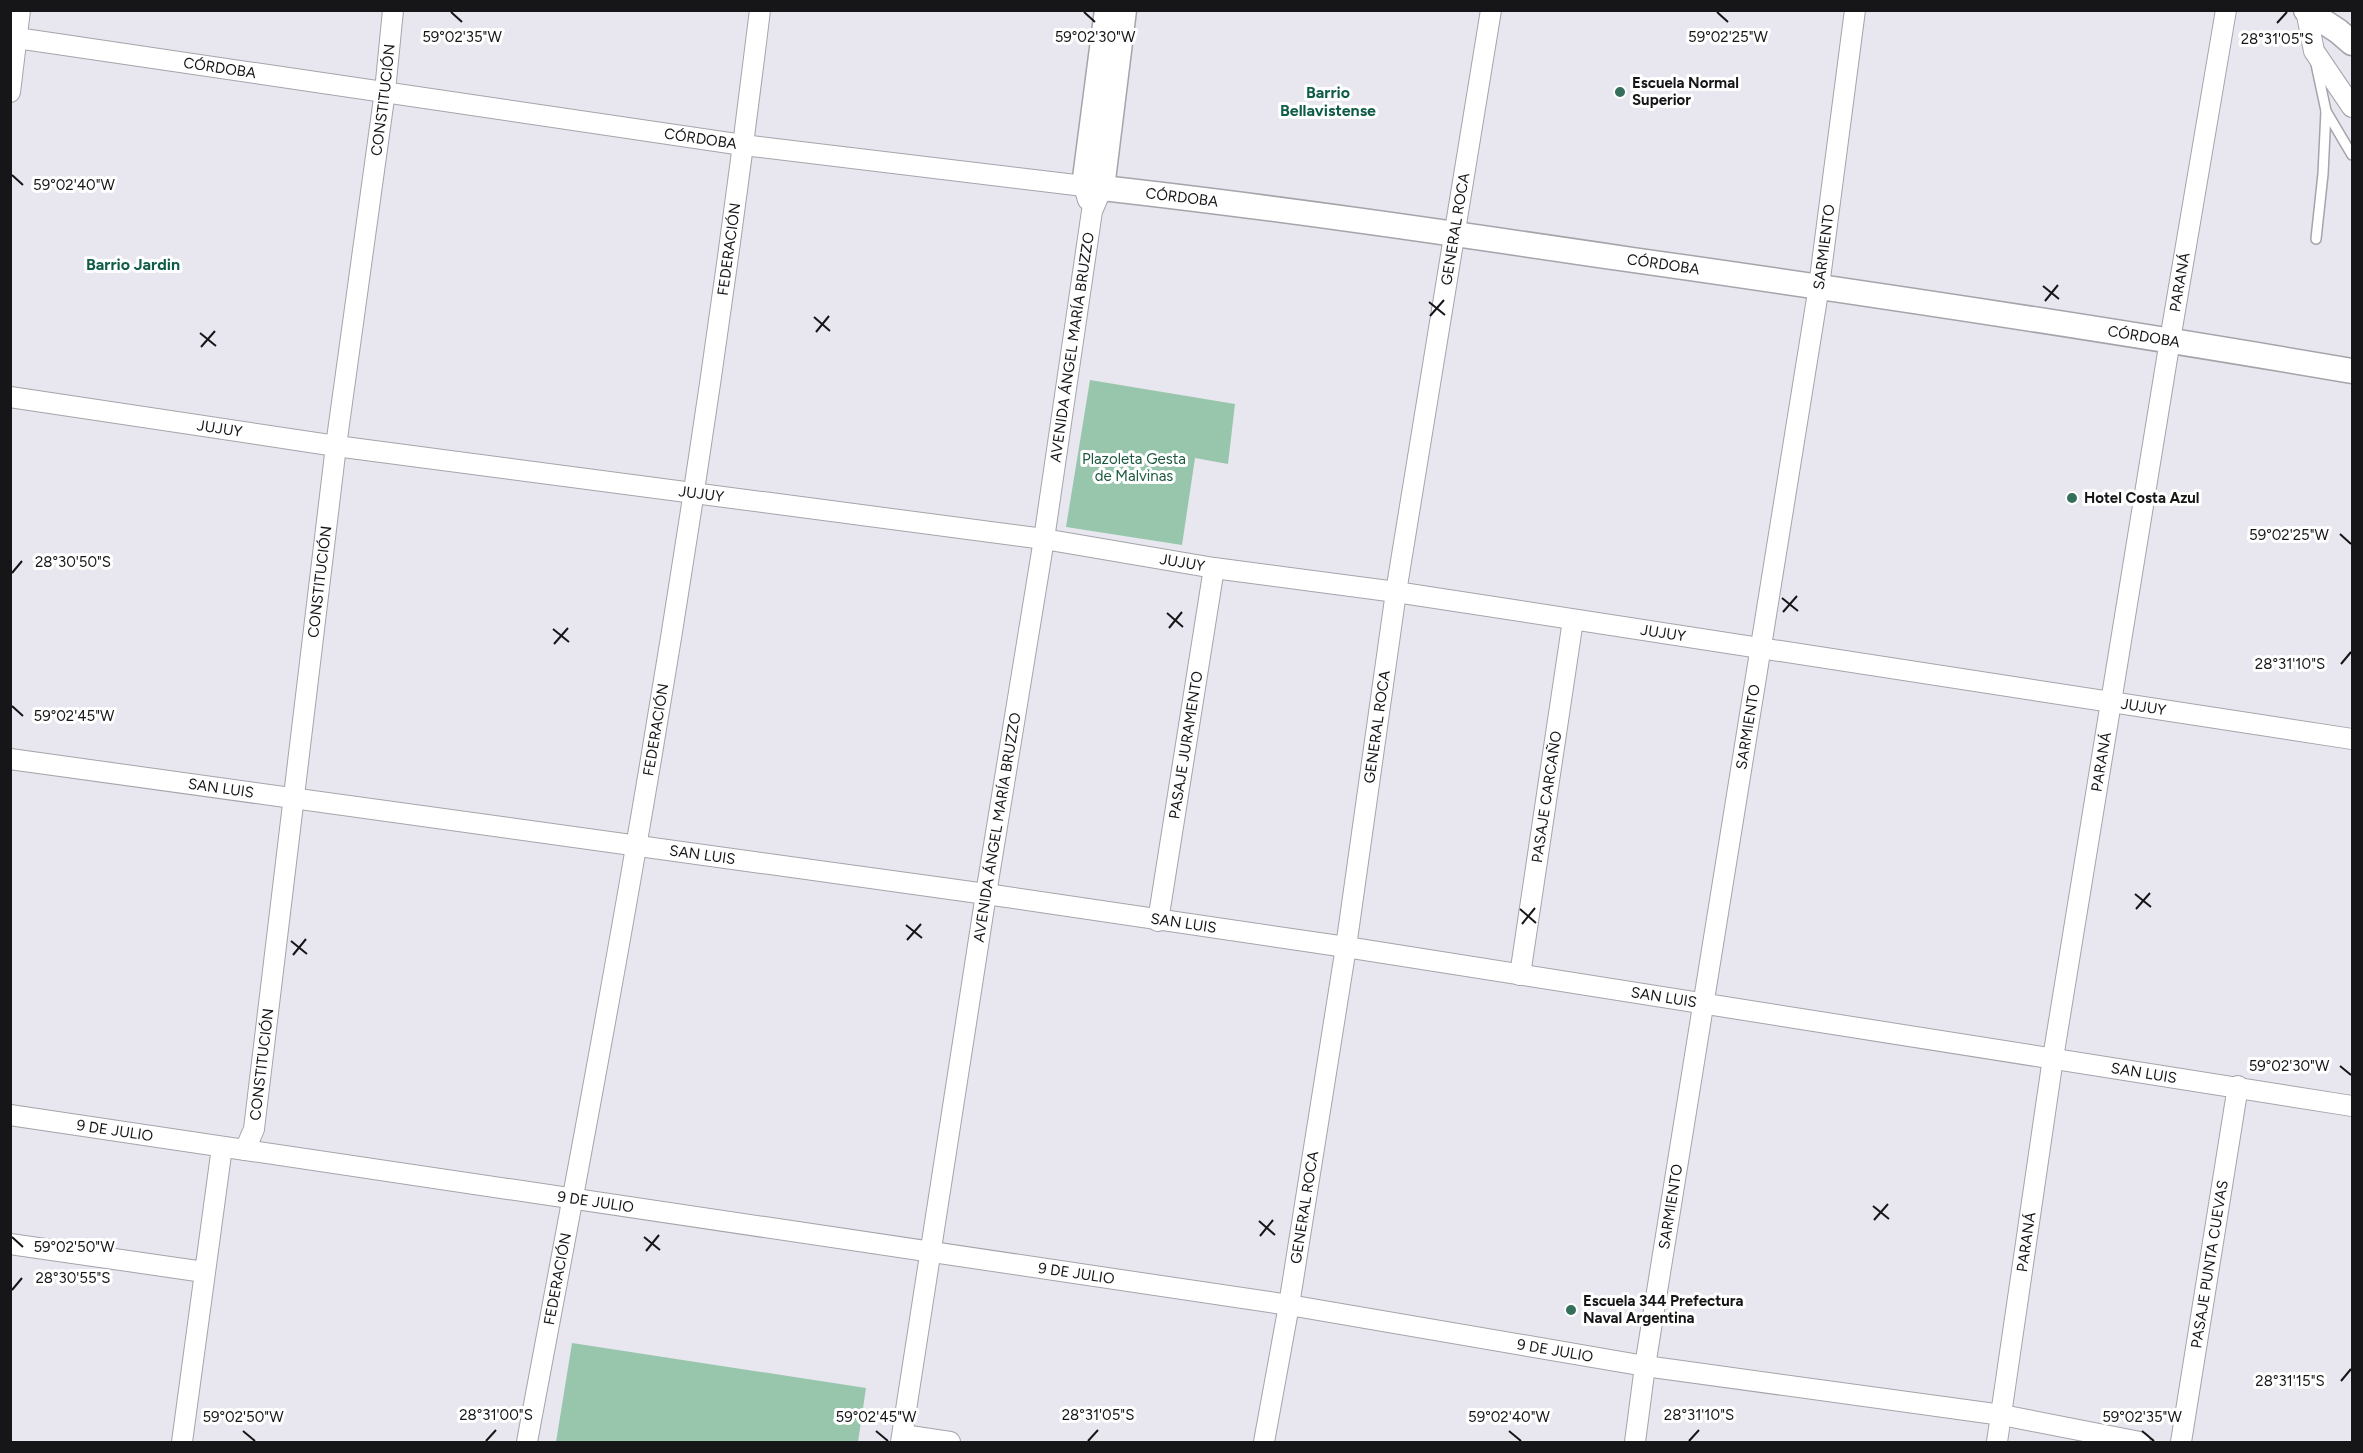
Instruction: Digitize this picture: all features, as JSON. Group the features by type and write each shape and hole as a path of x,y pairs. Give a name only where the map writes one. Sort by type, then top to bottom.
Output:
{"street":[{"path":"10,92 13,37 20,10"},
{"name":"CONSTITUCIÓN","path":"245,1150 254,1129 336,446 385,91 393,10"},
{"name":"FEDERACIÓN","path":"527,1443 636,847 693,491 760,10"},
{"name":"AVENIDA ÁNGEL MARÍA BRUZZO","path":"902,1439 986,894 1044,539 1092,211 1107,10"},
{"name":"AVENIDA ÁNGEL MARÍA BRUZZO","path":"1093,187 1124,10"},
{"name":"GENERAL ROCA","path":"1264,1443 1289,1305 1346,947 1396,592 1491,10"},
{"name":"SARMIENTO","path":"1635,1443 1645,1366 1819,286 1855,10"},
{"name":"PARANÁ","path":"1997,1443 2054,1058 2170,340 2226,10"},
{"path":"2306,10 2338,31 2352,44"},
{"path":"2306,10 2314,51 2352,107"},
{"name":"CÓRDOBA","path":"13,37 743,145 1456,234 1819,286 2170,340 2352,371"},
{"name":"JUJUY","path":"10,397 336,446 693,491 1044,539 1214,568 1396,592 2352,739"},
{"name":"PASAJE JURAMENTO","path":"1158,921 1214,568"},
{"name":"PASAJE CARCAÑO","path":"1520,975 1573,620"},
{"name":"SAN LUIS","path":"10,759 986,894 1346,947 2238,1086 2352,1106"},
{"name":"PASAJE PUNTA CUEVAS","path":"2181,1443 2238,1086"},
{"name":"9 DE JULIO","path":"10,1115 1289,1305 1645,1366 2002,1415 2140,1443"},
{"path":"182,1443 222,1147"},
{"path":"10,1244 204,1272"},
{"path":"902,1439 950,1443"}],"lane":[{"path":"2314,51 2326,111 2324,174 2316,239"},
{"path":"2326,111 2352,155"}],"green space":[{"name":"Plazoleta Gesta de Malvinas","path":"1090,380 1235,404 1228,464 1195,458 1182,545 1066,527"},
{"path":"572,1343 866,1388 858,1442 556,1442"}],"place":[{"name":"Escuela Normal Superior","path":"1620,92"},
{"name":"Hotel Costa Azul","path":"2072,498"},
{"name":"Escuela 344 Prefectura Naval Argentina","path":"1571,1310"}],"district":[{"name":"Barrio Bellavistense","path":"1328,101"},
{"name":"Barrio Jardin","path":"133,264"}]}
